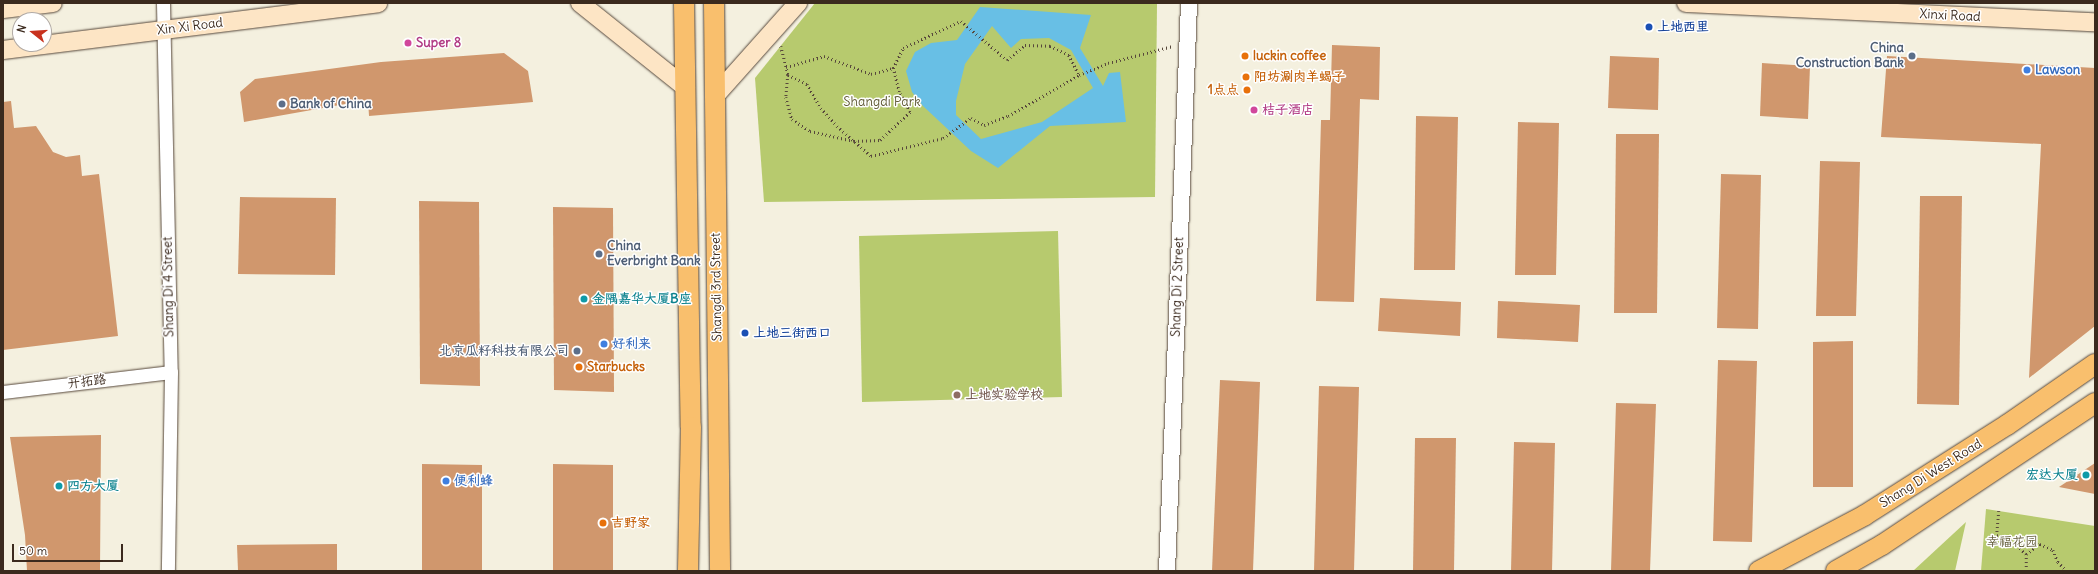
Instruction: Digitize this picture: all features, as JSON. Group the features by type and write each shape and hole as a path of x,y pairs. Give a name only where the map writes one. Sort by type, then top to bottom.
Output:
{"main road":[{"path":"3,9 53,3"},
{"name":"Xin Xi Road","path":"3,50 378,3"},
{"path":"580,3 686,88"},
{"path":"684,3 691,427 688,571"},
{"name":"Shangdi 3rd Street","path":"714,3 720,571"},
{"path":"715,96 798,3"},
{"name":"Xinxi Road","path":"1686,3 2095,22"},
{"name":"Shang Di West Road","path":"1759,571 1865,515 2007,425 2095,364"},
{"path":"1836,571 1882,546 2095,403"}],"street":[{"name":"Shang Di 4 Street","path":"163,3 165,30 171,372 168,571"},
{"name":"Shang Di 2 Street","path":"1167,571 1189,3"},
{"name":"开拓路","path":"3,392 171,372"}],"path":[{"path":"777,27 788,75 786,97 792,119 810,131 854,141 880,140 910,112 899,92 893,68 904,48 961,21 992,45 1007,60 1025,45 1050,46 1069,55 1079,75"},
{"path":"788,75 807,84 821,108 871,156 943,138 971,118 984,125 1008,116 1079,75 1108,63 1187,43"},
{"path":"786,67 824,56 871,74 893,68"},
{"path":"1999,511 1997,535 2011,540 2026,554 2026,571"},
{"path":"2026,554 2040,544 2054,550 2058,562 2068,571"}],"green space":[{"name":"Shangdi Park","path":"815,3 1157,4 1155,197 764,202 755,78"},
{"path":"1058,231 1062,397 862,402 859,236"},
{"name":"幸福花园","path":"1986,509 2095,526 2095,571 1981,571"},
{"path":"1966,522 1955,571 1913,571"}],"water":[{"path":"980,7 1091,15 1080,48 1103,86 1109,73 1120,72 1126,122 1050,126 998,168 971,151 923,106 912,92 906,71 915,52 931,43 957,40","holes":["992,26 1011,48 1021,39 1049,38 1071,50 1093,88 1042,122 981,139 956,115 956,101 965,64"]}],"building":[{"path":"1332,45 1380,47 1379,100 1360,99 1354,302 1316,301 1321,120 1330,120"},
{"path":"504,53 528,71 533,102 369,116 368,100 244,122 240,92 255,79 381,62"},
{"path":"1610,56 1659,58 1658,110 1608,108"},
{"path":"1887,56 2095,68 2095,326 2029,378 2041,144 1881,137"},
{"path":"1762,63 1810,66 1808,119 1760,116"},
{"path":"11,101 14,128 36,126 53,152 66,157 80,155 82,176 99,174 118,336 3,350 3,102"},
{"path":"1416,116 1458,117 1455,270 1414,270"},
{"path":"1518,122 1559,123 1556,275 1515,275"},
{"path":"1616,134 1659,134 1657,313 1614,313"},
{"path":"1820,161 1860,162 1856,316 1816,316"},
{"path":"1721,174 1761,175 1758,329 1717,328"},
{"path":"1920,196 1962,196 1959,405 1917,404"},
{"path":"240,197 336,198 335,275 238,274"},
{"path":"419,201 479,202 480,386 420,384"},
{"name":"金隅嘉华大厦B座","path":"553,207 613,208 614,392 554,390"},
{"path":"1380,298 1461,302 1460,336 1378,331"},
{"path":"1498,301 1580,305 1578,342 1497,338"},
{"path":"1853,341 1853,487 1813,487 1813,342"},
{"path":"1718,360 1757,361 1752,542 1713,541"},
{"path":"1220,380 1260,382 1253,571 1212,571"},
{"path":"1319,386 1359,387 1354,571 1314,571"},
{"path":"1616,403 1656,404 1650,571 1611,571"},
{"name":"四方大厦","path":"101,435 100,571 27,571 25,535 10,437"},
{"path":"1415,438 1456,438 1454,571 1413,571"},
{"path":"1514,442 1555,443 1552,571 1511,571"},
{"name":"宏达大厦","path":"2095,463 2095,494 2059,487"},
{"path":"422,464 482,465 482,571 422,571"},
{"path":"553,464 613,465 613,571 553,571"},
{"path":"337,544 337,571 238,571 237,545"}],"place":[{"name":"上地西里","path":"1649,27"},
{"name":"Super 8","path":"408,43"},
{"name":"luckin coffee","path":"1245,56"},
{"name":"China Construction Bank","path":"1912,56"},
{"name":"Lawson","path":"2027,70"},
{"name":"阳坊涮肉羊蝎子","path":"1246,77"},
{"name":"1点点","path":"1247,90"},
{"name":"Bank of China","path":"282,104"},
{"name":"桔子酒店","path":"1254,110"},
{"name":"China Everbright Bank","path":"599,254"},
{"name":"金隅嘉华大厦B座","path":"584,299"},
{"name":"上地三街西口","path":"745,333"},
{"name":"好利来","path":"604,344"},
{"name":"北京瓜籽科技有限公司","path":"577,351"},
{"name":"Starbucks","path":"579,367"},
{"name":"上地实验学校","path":"957,395"},
{"name":"宏达大厦","path":"2086,475"},
{"name":"便利蜂","path":"446,481"},
{"name":"四方大厦","path":"59,486"},
{"name":"吉野家","path":"603,523"}]}
